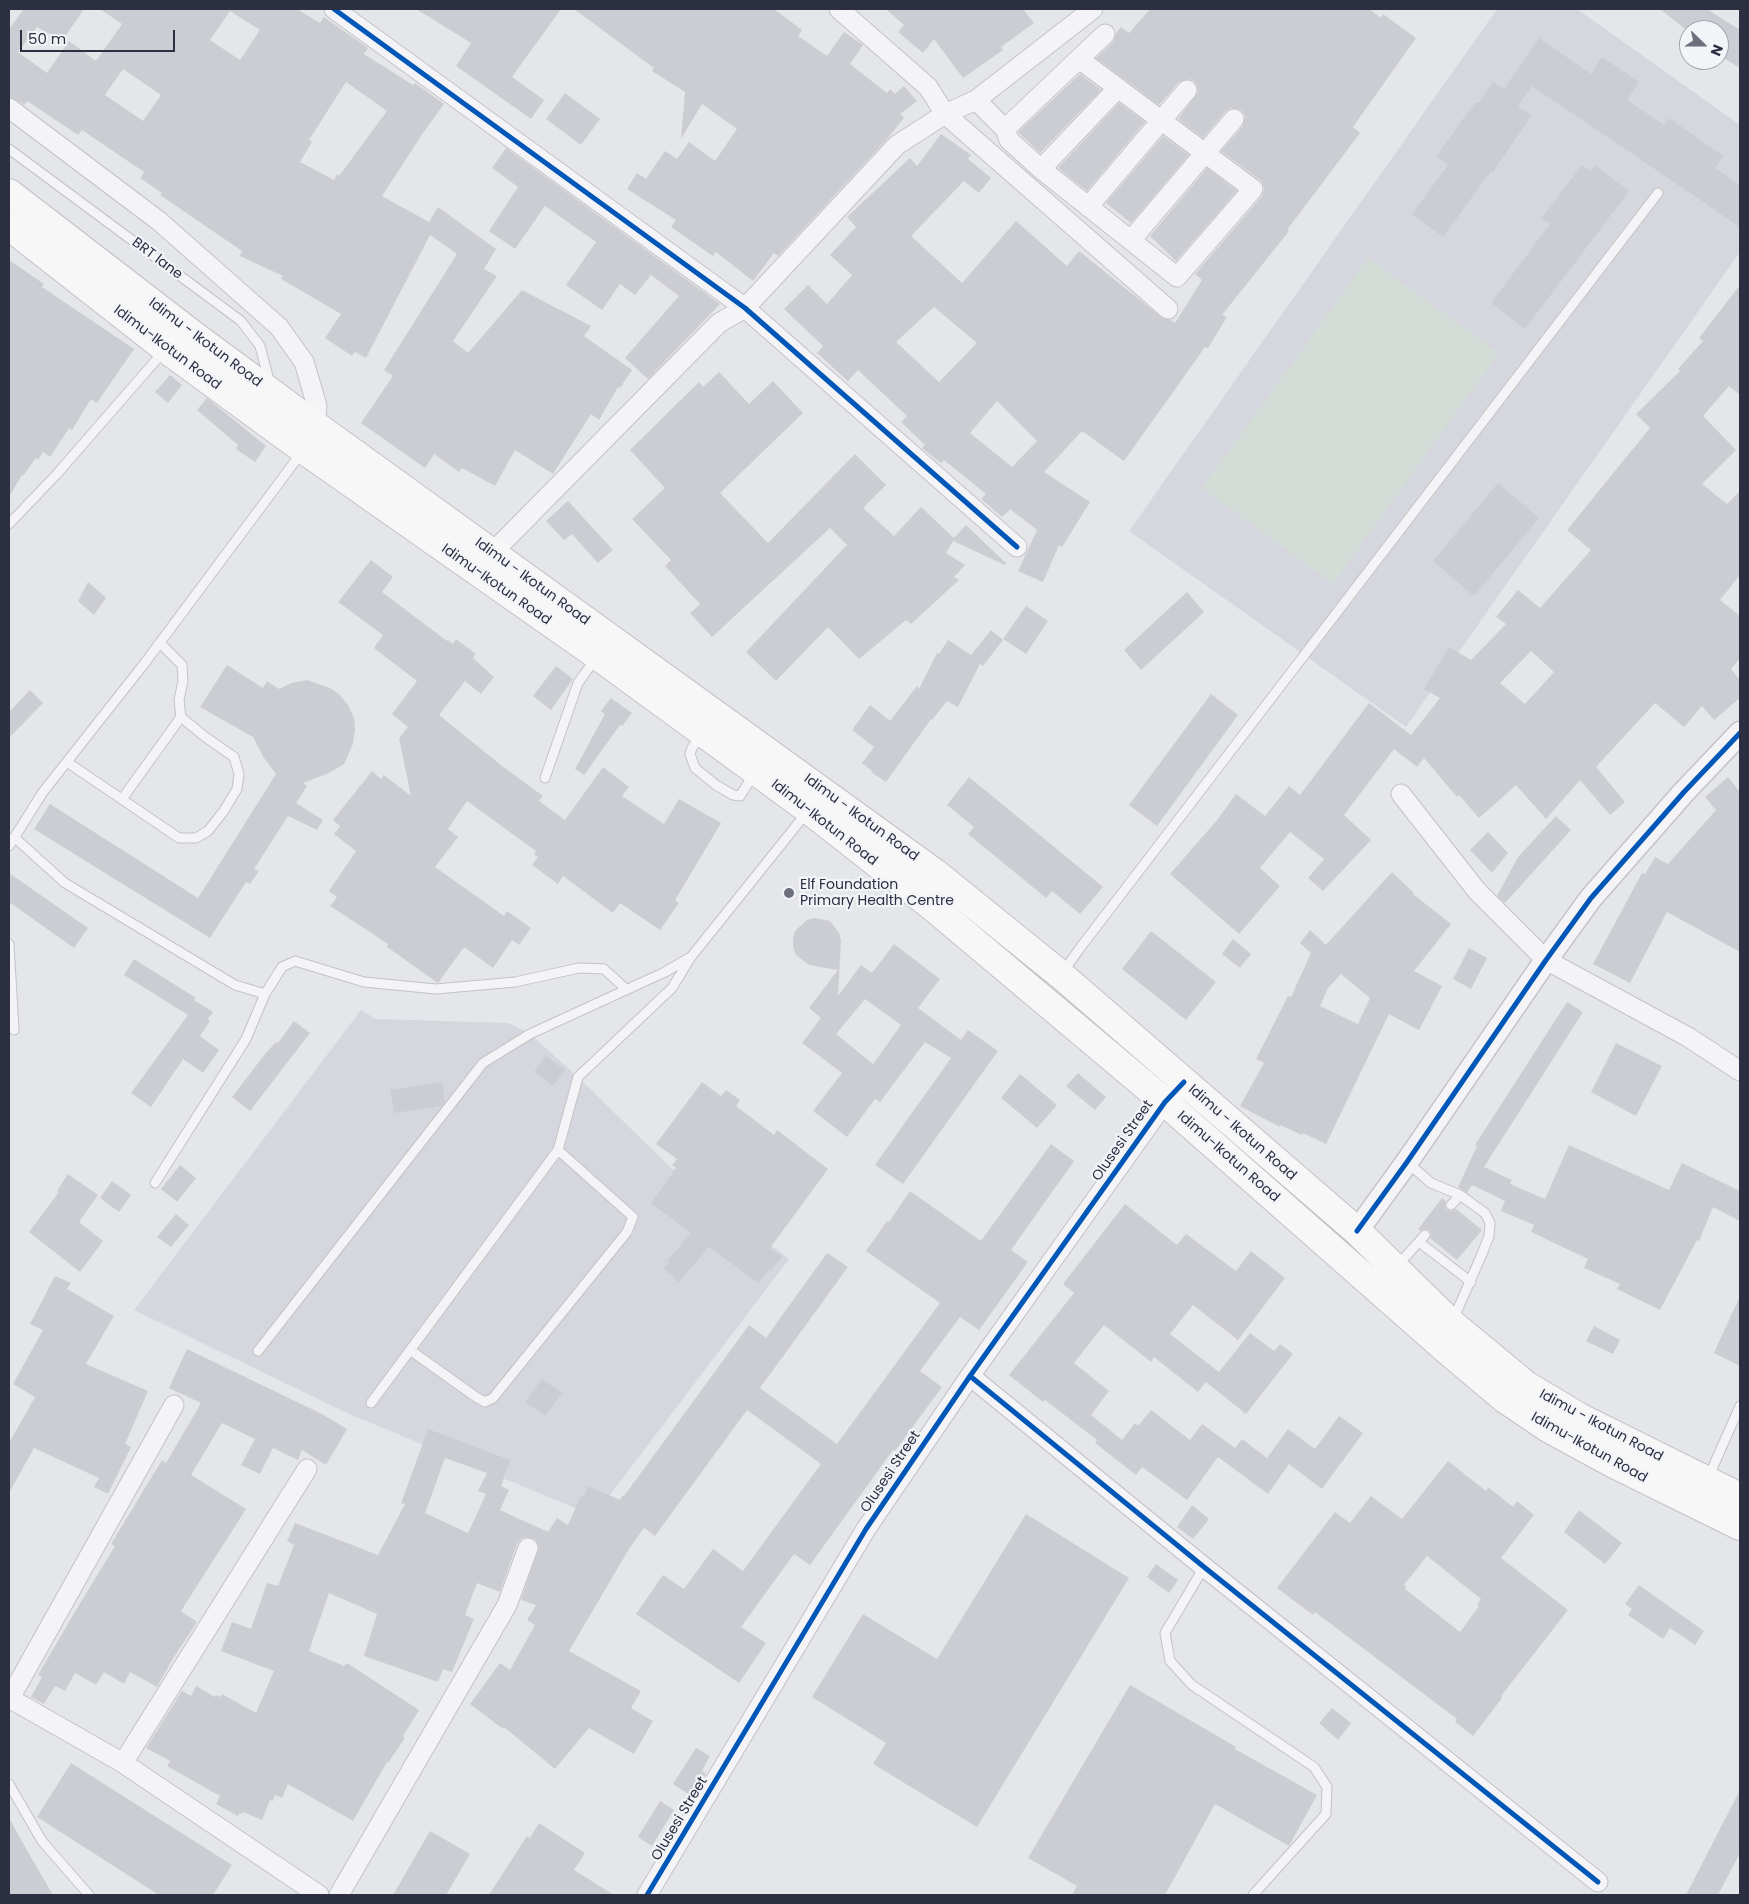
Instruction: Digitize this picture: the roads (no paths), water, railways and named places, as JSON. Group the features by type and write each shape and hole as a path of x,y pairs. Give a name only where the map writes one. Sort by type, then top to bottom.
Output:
{"main road":[{"name":"Idimu - Ikotun Road","path":"9,193 272,394 492,553 540,601 816,801 935,873 1061,975 1357,1231 1452,1322 1526,1385 1581,1418 1740,1497"},
{"name":"Idimu-Ikotun Road","path":"9,226 166,349 304,450 540,601 598,656 702,732 756,770 816,801 934,908 1165,1102 1505,1399 1556,1432 1614,1464 1740,1526"}],"street":[{"path":"334,9 746,308 1017,546"},
{"path":"839,9 928,86 945,114 1168,309"},
{"path":"492,553 719,323 746,308 897,145 945,114 976,100 1093,9"},
{"path":"1005,129 1105,34"},
{"path":"976,100 1005,129 1009,140 1041,169 1177,277 1253,188 1079,59"},
{"path":"1041,169 1118,88"},
{"path":"1088,207 1187,90"},
{"path":"9,108 159,221 279,327 304,362 317,406 315,425"},
{"path":"1131,240 1234,119"},
{"path":"1357,1231 1591,898 1684,792 1740,733"},
{"path":"1402,794 1477,892 1546,960 1688,1037 1740,1070"},
{"name":"Olusesi Street","path":"647,1895 866,1530 970,1376 1165,1102 1184,1082"},
{"path":"970,1376 1204,1567 1598,1882"},
{"path":"174,1405 9,1698 123,1763 319,1895"},
{"path":"123,1763 306,1469"},
{"path":"339,1895 507,1605 528,1548"}],"lane":[{"name":"BRT lane","path":"9,148 241,322 260,346 272,394"},
{"path":"1061,975 1658,193"},
{"path":"9,524 56,475 166,349"},
{"path":"9,846 43,792 160,643 304,450"},
{"path":"67,762 179,838 196,838 208,831 223,812 237,789 239,774 234,757 204,736 181,716 179,700 183,681 182,665 160,643"},
{"path":"545,778 578,683 598,656"},
{"path":"122,799 181,716"},
{"path":"371,1403 558,1150 578,1077 672,988 691,957 816,801"},
{"path":"14,838 65,883 236,985 265,994"},
{"path":"9,944 14,1030"},
{"path":"258,1351 483,1063 530,1034 665,972 691,957"},
{"path":"155,1183 246,1039 265,994 282,966 295,961 364,982 436,989 515,982 579,968 604,969 627,990"},
{"path":"410,1350 476,1397 485,1402 493,1398 627,1232 633,1217 558,1150"},
{"path":"1407,1162 1431,1182 1460,1195 1485,1213 1490,1223 1489,1236 1471,1282 1452,1322"},
{"path":"1451,1205 1460,1195"},
{"path":"1396,1268 1426,1234"},
{"path":"1419,1242 1471,1282"},
{"path":"1706,1480 1740,1406"},
{"path":"1204,1567 1165,1634 1170,1661 1192,1685 1314,1767 1327,1787 1326,1814 1253,1895"},
{"path":"9,1784 42,1841 89,1895"}],"place":[{"name":"Elf Foundation Primary Health Centre","path":"789,893"}]}
